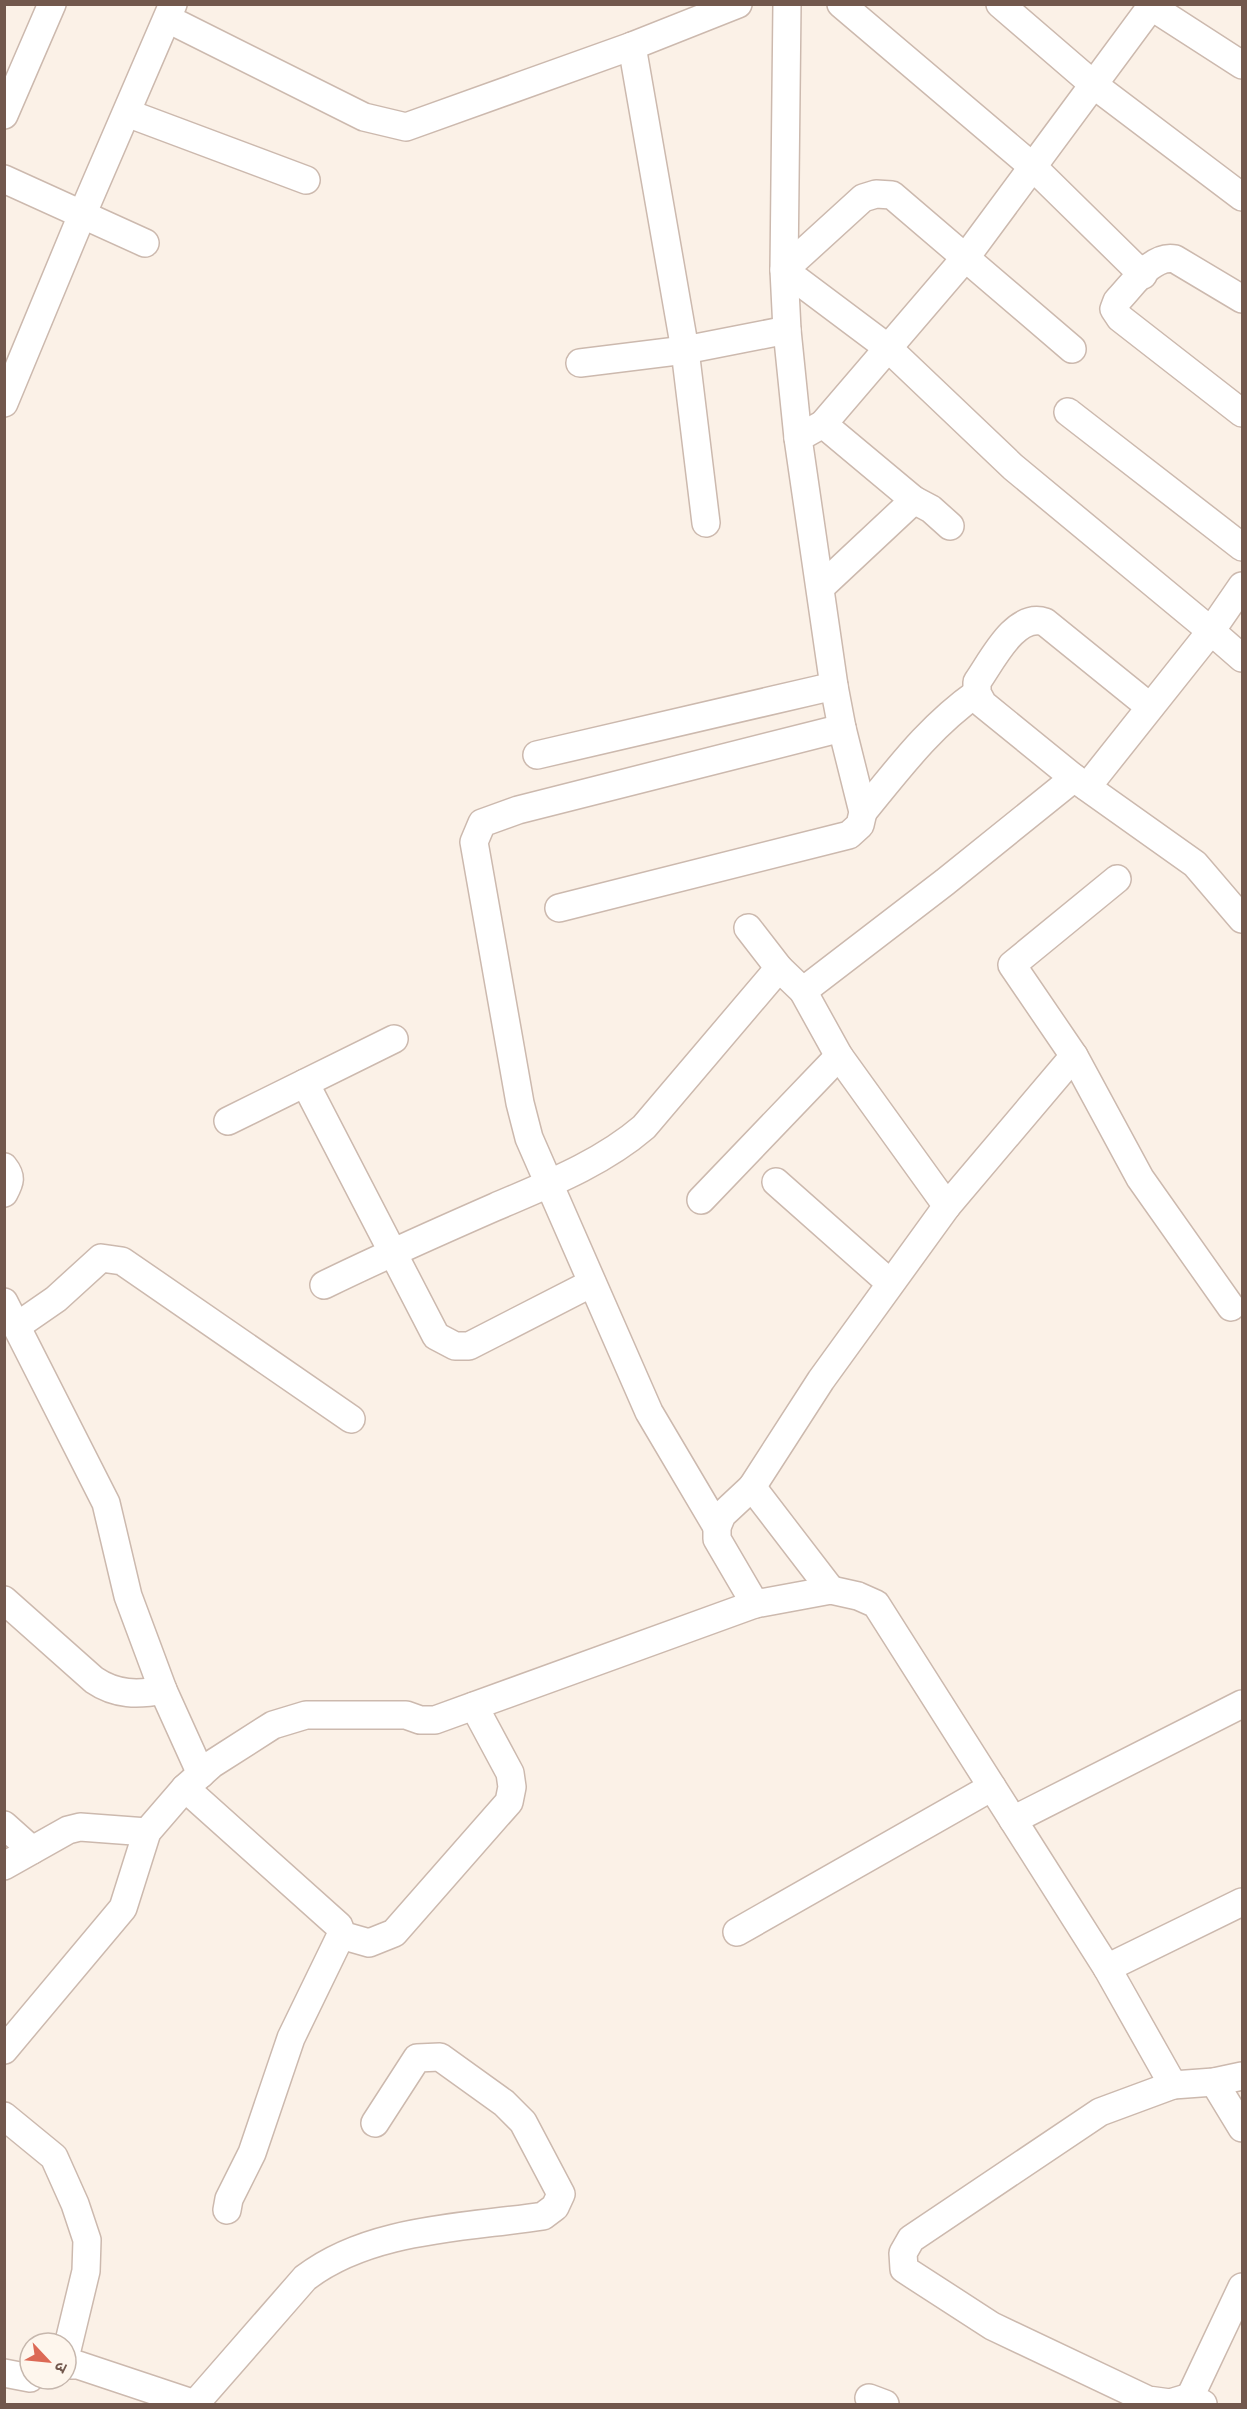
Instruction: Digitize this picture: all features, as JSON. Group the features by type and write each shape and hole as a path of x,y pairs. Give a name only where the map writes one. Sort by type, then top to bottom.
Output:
{"street":[{"path":"4,115 52,4"},
{"path":"4,404 82,215 171,12 364,117 406,127 632,46 738,4"},
{"path":"787,4 784,270 787,330 798,438 834,686 863,812"},
{"path":"841,4 1033,167 1143,275"},
{"path":"1000,4 1095,85 1242,197"},
{"path":"798,438 823,424 966,256 1152,6 1242,65"},
{"path":"632,46 685,350 706,523"},
{"path":"127,113 306,180"},
{"path":"4,179 145,243"},
{"path":"784,270 863,198 876,194 892,195 1072,349"},
{"path":"1242,299 1166,257 1155,262 1117,302 1114,309 1120,318 1242,413"},
{"path":"784,270 888,348 1013,467 1242,658"},
{"path":"580,363 685,350 787,330"},
{"path":"1068,411 1242,547"},
{"path":"823,424 914,500 931,509 950,526"},
{"path":"821,587 914,500"},
{"path":"803,991 1081,782 1150,707 1211,631 1242,586"},
{"path":"1150,707 1045,622 1037,620 1017,626 977,682 976,693 983,704 1081,782 1195,864 1242,919"},
{"path":"537,755 834,686"},
{"path":"559,908 849,835 860,825 863,812 930,730 947,714 976,693"},
{"path":"717,1527 649,1412 529,1138 520,1103 474,842 482,823 518,810 842,728"},
{"path":"1117,879 1012,965 1074,1056 1140,1178 1239,1311"},
{"path":"748,928 779,968 803,991 839,1056 947,1206"},
{"path":"324,1285 391,1252 548,1184 623,1146 644,1127 779,968"},
{"path":"228,1121 394,1039"},
{"path":"701,1200 839,1056"},
{"path":"755,1604 717,1539 717,1527 722,1515 752,1487 821,1380 947,1206 1074,1056"},
{"path":"305,1083 436,1336 455,1346 469,1346 592,1283"},
{"path":"4,1167 10,1174 10,1182 4,1193"},
{"path":"776,1182 890,1283"},
{"path":"17,1326 56,1299 94,1263 102,1258 110,1258 122,1262 351,1419"},
{"path":"4,1302 106,1503 128,1596 163,1690 193,1781 339,1926 341,1935 291,2038 252,2153 229,2199 227,2210"},
{"path":"752,1487 831,1590"},
{"path":"4,2050 123,1908 147,1832 193,1781 212,1764 273,1725 306,1714 406,1715 420,1720 435,1720 755,1604 831,1590 858,1596 876,1604 1107,1968 1173,2085"},
{"path":"4,1600 107,1689 143,1694 163,1690"},
{"path":"1012,1820 1242,1704"},
{"path":"341,1935 369,1943 394,1934 508,1802 512,1787 510,1773 474,1706"},
{"path":"737,1932 992,1787"},
{"path":"4,1825 32,1850"},
{"path":"4,1866 68,1830 80,1827 147,1832"},
{"path":"1107,1968 1242,1902"},
{"path":"78,2365 195,2404 305,2278 320,2267 342,2256 398,2237 543,2216 555,2207 561,2194 523,2122 504,2103 440,2056 417,2058 375,2123"},
{"path":"1242,2076 1214,2082 1173,2085 1100,2112 911,2239 903,2253 903,2268 992,2326 1148,2400 1170,2403 1197,2401 1242,2287"},
{"path":"1214,2082 1242,2128"},
{"path":"4,2116 54,2157 75,2204 87,2240 86,2271 72,2331"}]}
